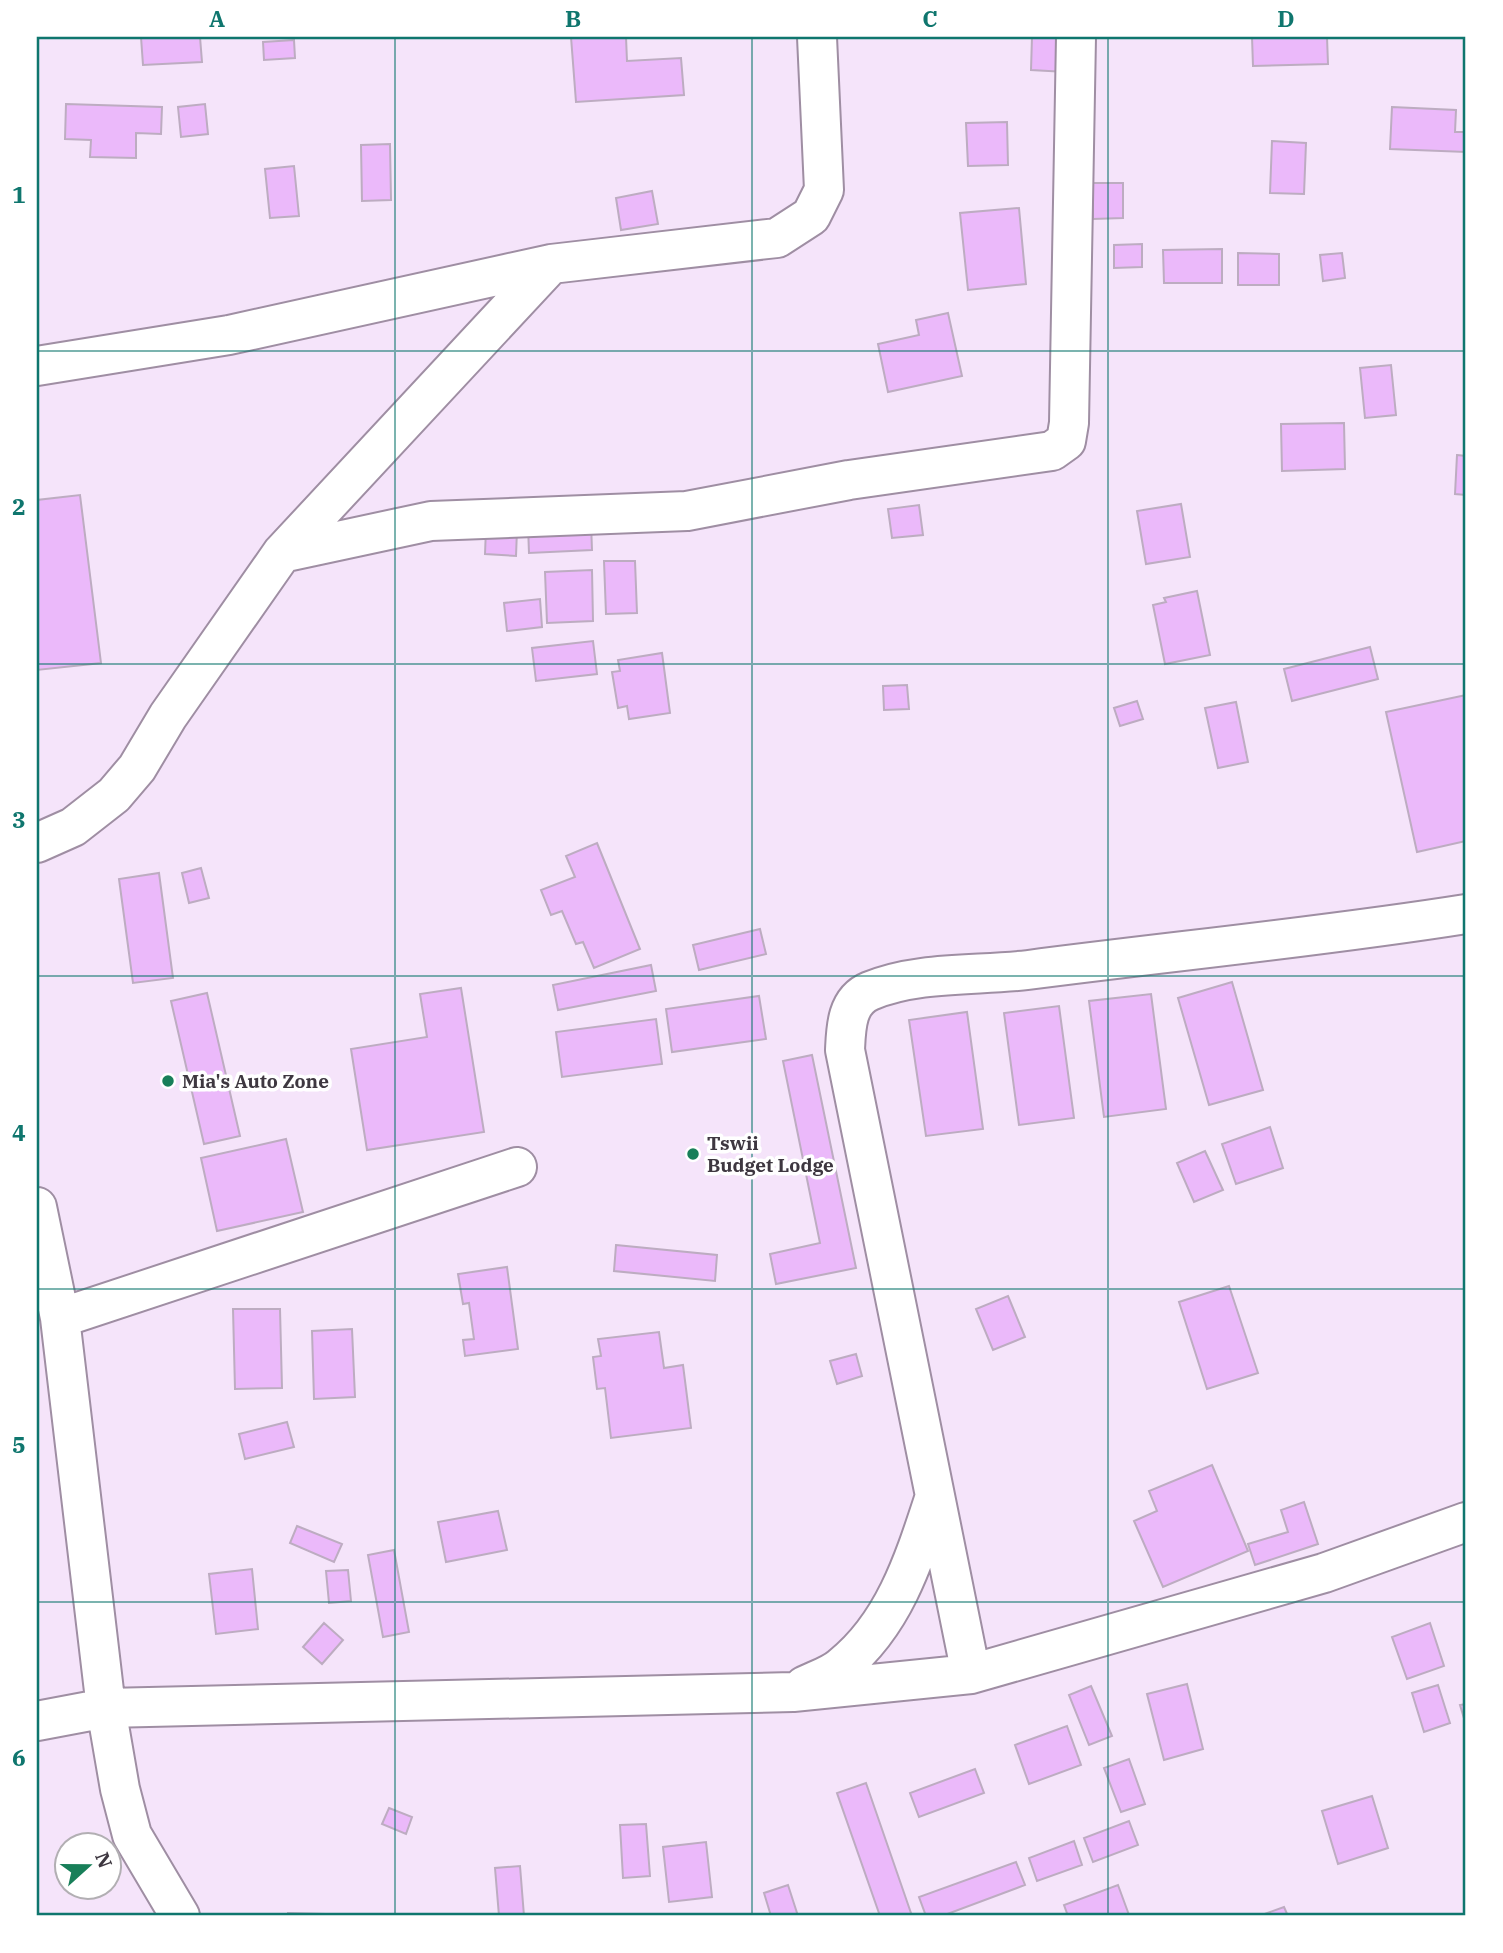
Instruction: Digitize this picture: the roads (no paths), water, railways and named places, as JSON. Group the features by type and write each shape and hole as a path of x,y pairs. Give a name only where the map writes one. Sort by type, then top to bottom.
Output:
{"street":[{"path":"37,366 229,335 551,264 777,238 811,216 824,190 817,37"},
{"path":"282,553 431,520 687,511 849,480 1052,451 1066,441 1069,423 1076,37"},
{"path":"37,843 73,827 114,795 137,768 169,716 282,553 551,264"},
{"path":"971,1674 845,1050 848,1014 868,992 910,980 1027,970 1466,914"},
{"path":"61,1318 517,1167"},
{"path":"37,1207 61,1318 106,1708 120,1789 132,1835 180,1916"},
{"path":"793,1692 841,1667 889,1614 918,1549 935,1497"},
{"path":"37,1721 106,1708 793,1692 971,1674 1324,1573 1466,1522"}],"place":[{"name":"Mia's Auto Zone","path":"168,1081"},
{"name":"Tswii Budget Lodge","path":"693,1154"}]}
